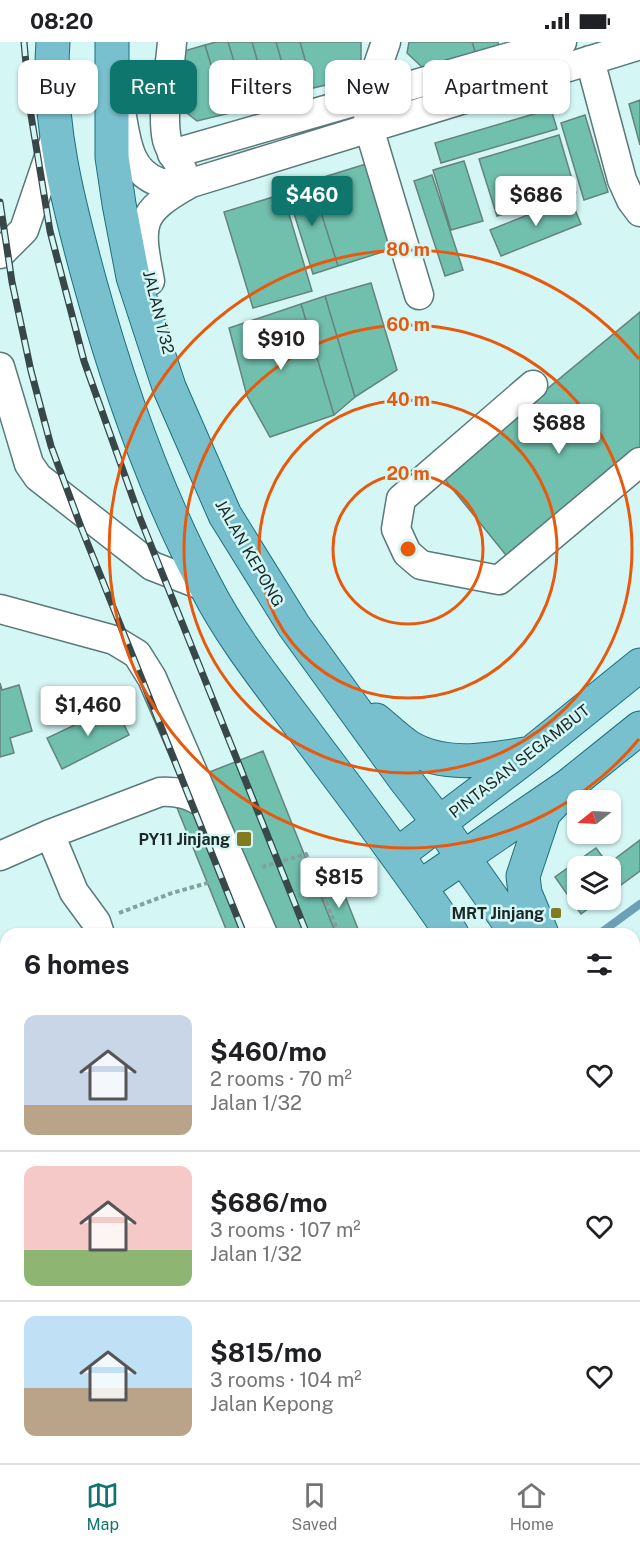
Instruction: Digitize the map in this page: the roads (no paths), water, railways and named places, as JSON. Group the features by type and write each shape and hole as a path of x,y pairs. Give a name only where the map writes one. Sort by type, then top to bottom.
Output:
{"main road":[{"path":"52,45 57,133 67,199 119,382 141,445 206,587 248,654 397,855 448,928"},
{"name":"JALAN KEPONG","path":"112,50 112,157 133,277 169,387 225,514 294,627 464,857 513,928"},
{"name":"PINTASAN SEGAMBUT","path":"397,855 531,753 640,665"},
{"path":"346,697 411,747 430,755 482,761 531,753"},
{"path":"420,887 569,785 640,728"},
{"path":"540,928 525,893 524,870 544,813 569,785"}],"street":[{"path":"172,42 165,122 167,140 172,154 192,183"},
{"path":"380,60 386,42"},
{"path":"411,85 562,42"},
{"name":"JALAN 1/32","path":"200,459 157,315 144,251 143,231 147,217 154,208 170,195 192,183 640,45"},
{"name":"JALAN 1/32","path":"112,50 128,149 136,167 160,182 192,183"},
{"path":"590,60 622,180 631,200 640,212"},
{"path":"172,154 325,109"},
{"path":"368,114 369,128 419,295"},
{"path":"0,254 24,230 57,133"},
{"path":"0,367 29,464 38,477 152,566 206,587"},
{"path":"538,391 417,504 413,525 423,543 436,551 497,563 542,543 640,462"},
{"path":"0,609 114,640 137,654 152,678 260,928"},
{"path":"160,792 170,783 176,773 182,750"},
{"path":"0,856 50,834 160,792 185,794 205,804"},
{"path":"50,834 74,892 98,928"}],"waterway":[{"path":"607,928 640,904"}],"railway":[{"path":"24,42 30,109 50,231 84,361 140,518 305,928"},
{"path":"0,202 12,282 31,371 51,446 81,527 242,928"}],"place":[{"name":"PY11 Jinjang","path":"244,839"},
{"name":"MRT Jinjang","path":"556,913"}]}
